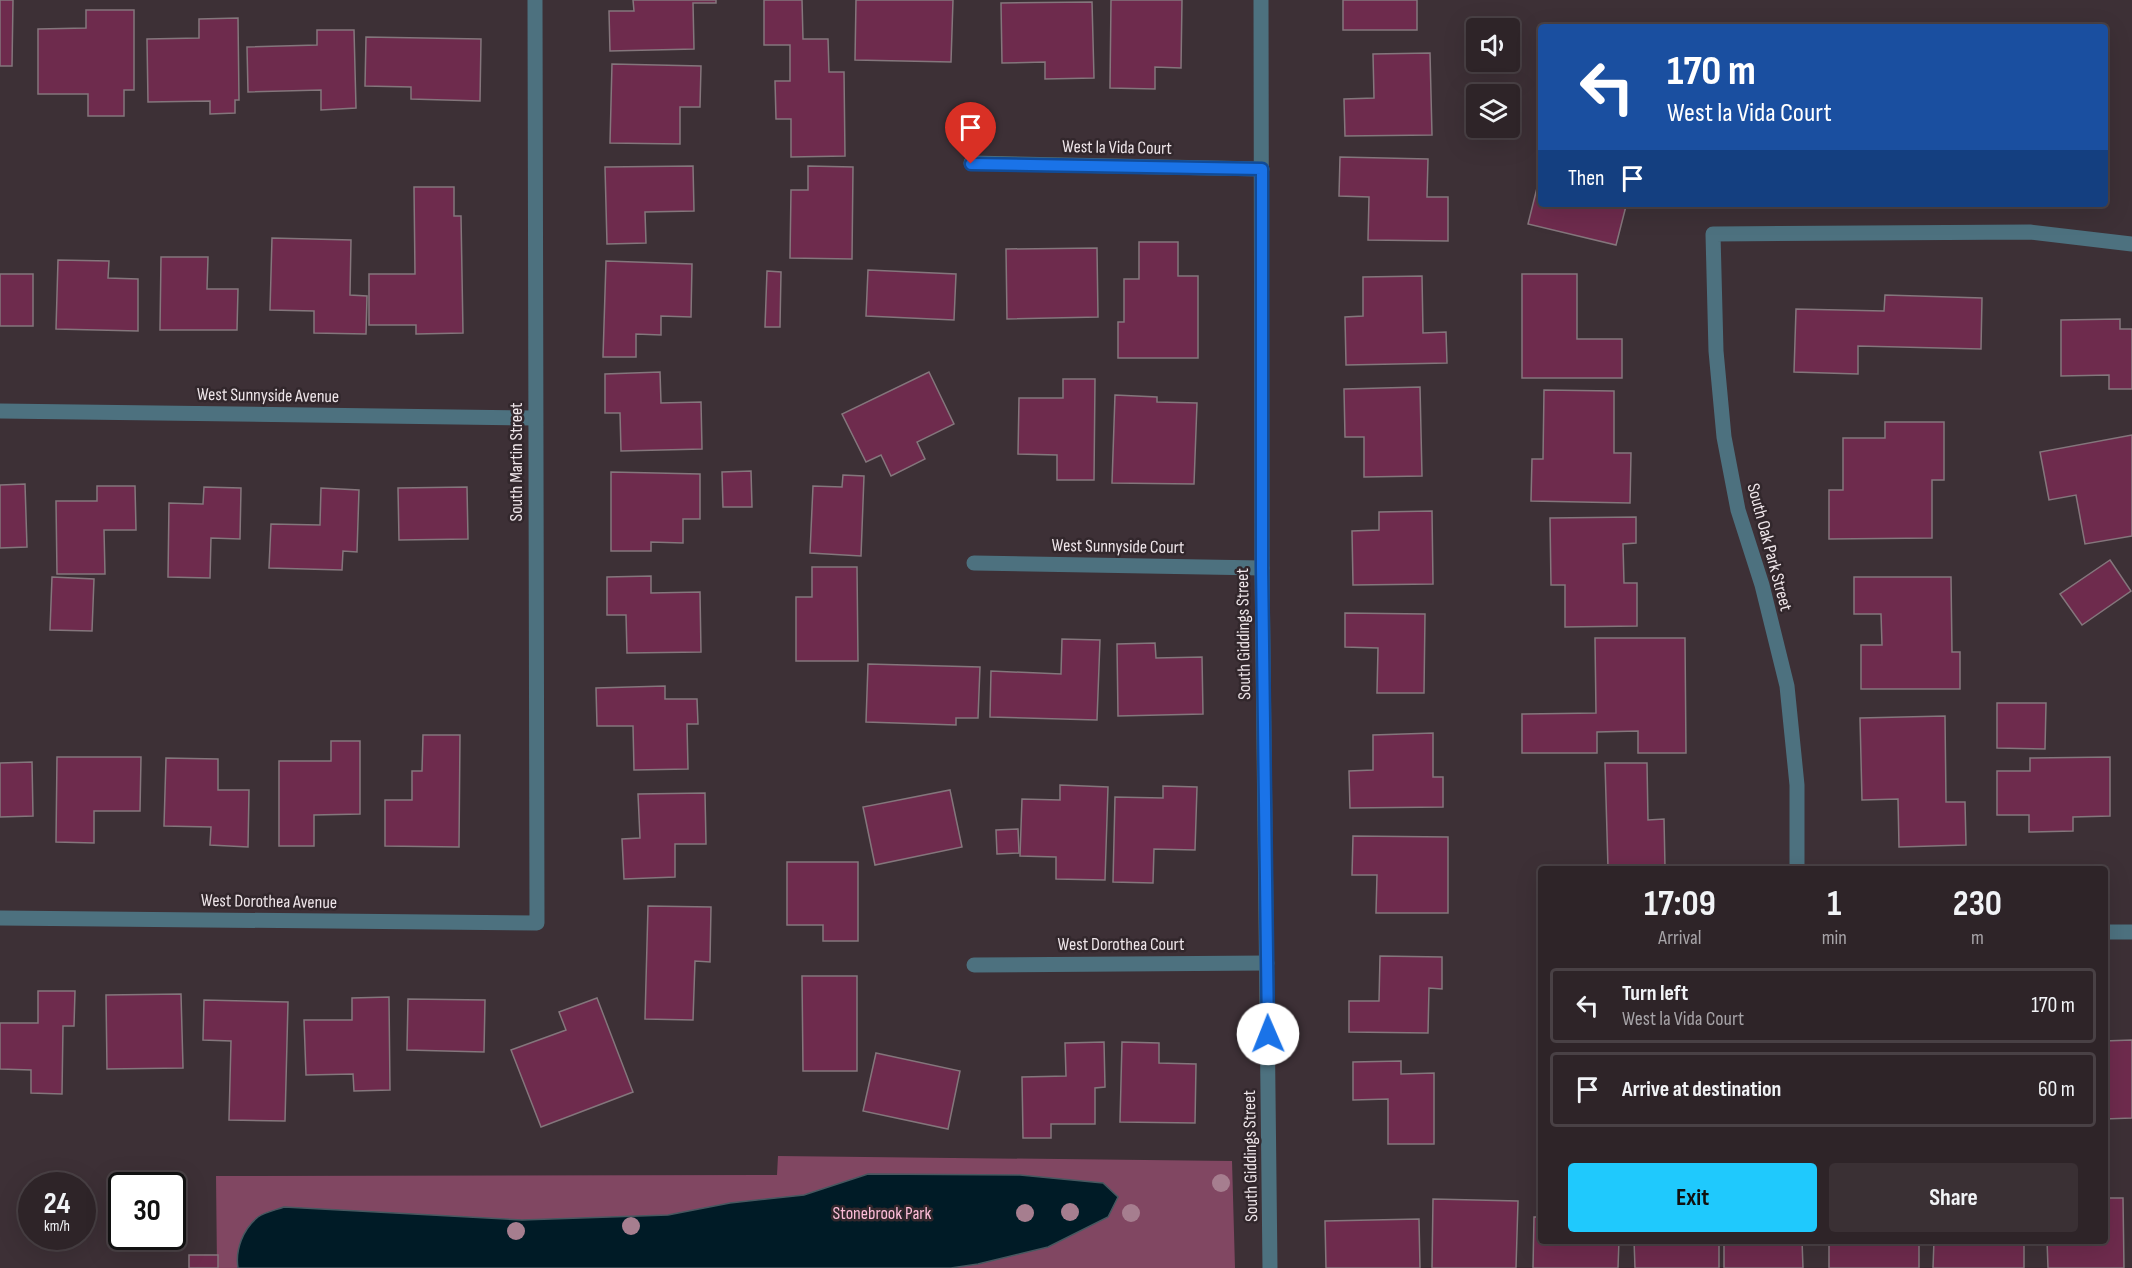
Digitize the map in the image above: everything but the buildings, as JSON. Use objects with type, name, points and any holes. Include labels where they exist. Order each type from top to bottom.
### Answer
[{"type":"street","name":"South Martin Street","points":[[535,0],[537,923]]},
{"type":"street","name":"South Giddings Street","points":[[1261,0],[1262,568],[1270,1268]]},
{"type":"street","name":"West la Vida Court","points":[[971,164],[1262,169]]},
{"type":"street","name":"South Oak Park Street","points":[[1797,866],[1797,785],[1787,686],[1762,585],[1738,510],[1724,437],[1716,351],[1713,234],[2030,232],[2132,244]]},
{"type":"street","name":"West Sunnyside Avenue","points":[[0,411],[536,418]]},
{"type":"street","name":"West Sunnyside Court","points":[[974,563],[1262,568]]},
{"type":"street","name":"West Dorothea Avenue","points":[[0,918],[537,923]]},
{"type":"street","points":[[2108,932],[2132,932]]},
{"type":"street","name":"West Dorothea Court","points":[[974,964],[1268,963]]},
{"type":"green space","name":"Stonebrook Park","points":[[778,1156],[1232,1161],[1235,1268],[217,1268],[216,1176],[777,1175]]},
{"type":"water","points":[[868,1174],[1020,1175],[1103,1183],[1118,1197],[1108,1217],[1048,1247],[978,1264],[951,1268],[238,1268],[239,1247],[248,1228],[261,1215],[284,1207],[522,1220],[668,1215],[730,1203],[804,1195]]},
{"type":"route","points":[[971,164],[1262,169],[1262,568],[1268,1034]]}]
